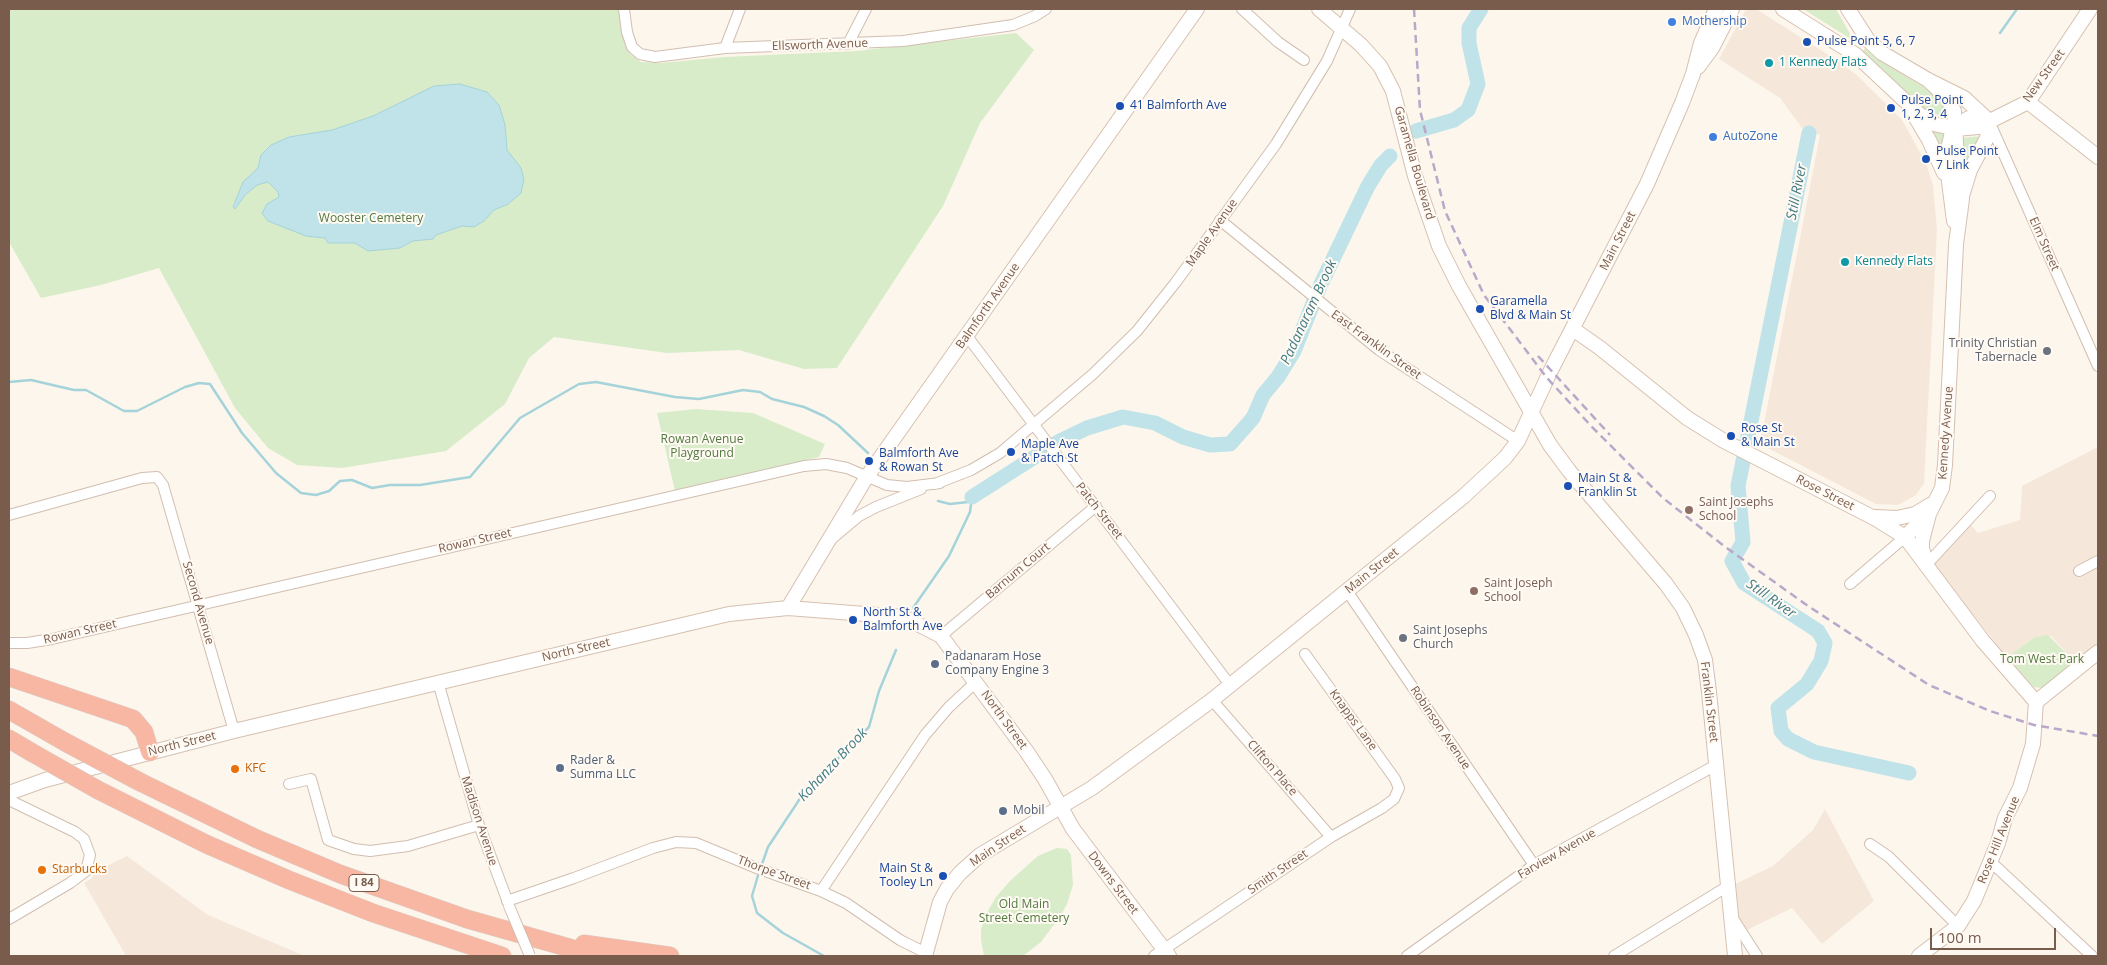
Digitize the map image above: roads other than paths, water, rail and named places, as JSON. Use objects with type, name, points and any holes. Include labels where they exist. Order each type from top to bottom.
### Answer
[{"type":"highway","points":[[9,677],[133,719],[144,732],[150,752]]},
{"type":"highway","name":"I 84","points":[[9,710],[140,782],[298,857],[383,890],[467,919],[598,956]]},
{"type":"highway","name":"I 84","points":[[9,739],[98,790],[206,844],[289,880],[373,913],[502,956]]},
{"type":"highway","points":[[467,919],[592,946],[670,956]]},
{"type":"main road","name":"Balmforth Avenue","points":[[788,608],[866,478],[1197,9]]},
{"type":"main road","name":"Garamella Boulevard","points":[[1319,9],[1342,27],[1380,66],[1393,91],[1415,176],[1440,246],[1459,286],[1532,412]]},
{"type":"main road","name":"Main Street","points":[[925,955],[940,902],[960,873],[980,855],[1092,788],[1212,700],[1487,477],[1506,458],[1518,441],[1647,184],[1693,74],[1701,43],[1716,9]]},
{"type":"main road","name":"Main Street","points":[[1693,74],[1712,48],[1732,9]]},
{"type":"main road","points":[[1783,9],[1856,55],[1910,107],[1934,124],[1956,129],[1954,111],[1947,98],[1928,80]]},
{"type":"main road","name":"Elm Street","points":[[1848,9],[1868,40],[1882,53],[1928,80],[1964,98],[1989,121]]},
{"type":"main road","name":"New Street","points":[[1956,129],[1962,122],[1974,116],[1989,121],[2028,102],[2090,9]]},
{"type":"main road","points":[[2028,102],[2098,157]]},
{"type":"main road","points":[[1910,107],[1929,140],[1956,196]]},
{"type":"main road","points":[[1956,196],[1987,138],[1989,121]]},
{"type":"main road","name":"Kennedy Avenue","points":[[1905,537],[1933,508],[1942,488],[1945,465],[1956,244],[1956,196],[1946,158],[1951,136],[1956,129]]},
{"type":"main road","name":"Rose Street","points":[[1573,329],[1600,348],[1687,418],[1724,441],[1871,517],[1905,537],[1983,641],[2036,702]]},
{"type":"main road","name":"Franklin Street","points":[[1532,412],[1550,445],[1570,472],[1666,584],[1683,608],[1696,635],[1705,660],[1735,956]]},
{"type":"main road","points":[[1871,517],[1897,518],[1933,508]]},
{"type":"main road","points":[[1927,564],[1922,550],[1922,541],[1933,508]]},
{"type":"main road","name":"North Street","points":[[9,793],[46,780],[150,752],[438,682],[729,614],[788,608],[904,617],[925,626],[941,636],[1027,752],[1062,807]]},
{"type":"main road","points":[[2036,702],[2098,652]]},
{"type":"main road","name":"Rose Hill Avenue","points":[[1919,956],[1958,926],[1974,902],[2005,819],[2020,788],[2033,744],[2036,702]]},
{"type":"main road","name":"Downs Street","points":[[1062,807],[1073,829],[1162,954]]},
{"type":"street","name":"Ellsworth Avenue","points":[[624,9],[627,32],[632,47],[640,54],[670,56],[725,48],[903,41],[1013,25],[1036,16],[1046,9]]},
{"type":"street","points":[[725,48],[740,9]]},
{"type":"street","points":[[848,44],[866,9]]},
{"type":"street","points":[[1242,9],[1278,42],[1304,60]]},
{"type":"street","name":"Maple Avenue","points":[[1033,425],[1093,374],[1137,331],[1176,282],[1276,144],[1311,90],[1350,9]]},
{"type":"street","name":"Elm Street","points":[[1989,121],[2098,366]]},
{"type":"street","name":"East Franklin Street","points":[[1220,220],[1308,294],[1408,370],[1518,441]]},
{"type":"street","name":"Patch Street","points":[[967,336],[1230,685]]},
{"type":"street","name":"Rowan Street","points":[[826,545],[843,529],[876,507],[971,470],[1000,453],[1033,425]]},
{"type":"street","name":"Rowan Street","points":[[9,643],[27,643],[52,639],[804,466],[826,464],[847,468],[866,478],[887,485],[907,487],[940,483]]},
{"type":"street","name":"Second Avenue","points":[[9,515],[142,478],[157,477],[163,486],[234,731]]},
{"type":"street","points":[[1927,564],[1990,496]]},
{"type":"street","name":"Barnum Court","points":[[941,636],[1096,506]]},
{"type":"street","name":"Kennedy Avenue","points":[[1850,584],[1905,537]]},
{"type":"street","points":[[2079,571],[2098,561]]},
{"type":"street","name":"Robinson Avenue","points":[[1347,591],[1534,865]]},
{"type":"street","name":"Knapps Lane","points":[[1305,654],[1395,779],[1399,788]]},
{"type":"street","name":"Madison Avenue","points":[[438,682],[479,825],[530,956]]},
{"type":"street","name":"Thorpe Street","points":[[508,903],[676,842],[696,842],[761,870],[822,891],[925,736],[949,707],[976,682]]},
{"type":"street","name":"Clifton Place","points":[[1212,700],[1331,837]]},
{"type":"street","name":"Farview Avenue","points":[[1407,956],[1534,865],[1716,765]]},
{"type":"street","points":[[289,784],[311,779],[328,840],[354,849],[370,851],[398,848],[479,825]]},
{"type":"street","name":"Smith Street","points":[[1162,954],[1331,837],[1382,808],[1394,799],[1399,788]]},
{"type":"street","points":[[9,800],[75,832],[84,839],[90,855],[86,871],[70,884],[9,919]]},
{"type":"street","points":[[1870,844],[1889,857],[1958,926]]},
{"type":"street","points":[[1990,862],[2092,956]]},
{"type":"street","points":[[1614,956],[1728,886]]},
{"type":"street","points":[[822,891],[846,903],[925,955]]},
{"type":"street","points":[[1731,916],[1757,956]]},
{"type":"water","points":[[460,84],[487,92],[499,105],[505,125],[507,150],[521,168],[524,179],[521,193],[508,204],[494,210],[484,221],[474,227],[462,226],[436,235],[433,239],[413,241],[400,248],[368,251],[355,243],[328,243],[325,238],[306,236],[268,221],[262,213],[267,204],[279,197],[278,192],[268,182],[257,185],[245,195],[235,209],[233,207],[243,182],[258,168],[261,155],[271,145],[289,137],[332,130],[373,116],[434,86]]},
{"type":"waterway","name":"Padanaram Brook","points":[[1416,131],[1454,120],[1468,110],[1478,84],[1469,43],[1469,28],[1481,9]]},
{"type":"waterway","points":[[2000,33],[2017,9]]},
{"type":"waterway","name":"Still River","points":[[1809,133],[1738,486],[1743,542],[1732,561],[1744,583],[1818,631],[1825,643],[1821,661],[1807,684],[1778,708],[1781,731],[1788,739],[1814,752],[1909,773]]},
{"type":"waterway","name":"Padanaram Brook","points":[[972,497],[1058,442],[1087,428],[1123,417],[1155,423],[1183,437],[1210,445],[1230,444],[1253,418],[1263,395],[1278,377],[1294,351],[1320,286],[1368,186],[1381,165],[1390,156]]},
{"type":"waterway","name":"Padanaram Brook","points":[[9,382],[31,380],[74,390],[86,390],[124,411],[137,411],[185,387],[199,383],[210,384],[242,433],[276,473],[301,493],[316,495],[329,491],[340,481],[352,480],[372,488],[390,485],[420,485],[470,477],[520,418],[579,384],[596,382],[675,397],[699,399],[743,390],[760,392],[772,399],[804,407],[824,416],[838,425],[868,453]]},
{"type":"waterway","name":"Kohanza Brook","points":[[913,608],[949,556],[970,512],[972,497]]},
{"type":"waterway","name":"Padanaram Brook","points":[[938,501],[950,504],[968,502],[971,498]]},
{"type":"waterway","name":"Kohanza Brook","points":[[761,867],[768,847],[803,794],[869,727],[879,691],[896,650]]},
{"type":"waterway","name":"Kohanza Brook","points":[[759,872],[752,896],[757,913],[783,933],[824,956]]},
{"type":"railway","points":[[1414,9],[1420,110],[1445,211],[1484,295],[1547,378],[1593,428],[1663,498],[1724,546],[1808,606],[1929,685],[1990,711],[2034,725],[2098,736]]},
{"type":"railway","points":[[1538,356],[1610,435]]},
{"type":"place","name":"Mothership","points":[[1672,22]]},
{"type":"place","name":"Pulse Point 5, 6, 7","points":[[1807,42]]},
{"type":"place","name":"1 Kennedy Flats","points":[[1769,63]]},
{"type":"place","name":"41 Balmforth Ave","points":[[1120,106]]},
{"type":"place","name":"Pulse Point 1, 2, 3, 4","points":[[1891,108]]},
{"type":"place","name":"AutoZone","points":[[1713,137]]},
{"type":"place","name":"Pulse Point 7 Link","points":[[1926,159]]},
{"type":"place","name":"Kennedy Flats","points":[[1845,262]]},
{"type":"place","name":"Garamella Blvd & Main St","points":[[1480,309]]},
{"type":"place","name":"Trinity Christian Tabernacle","points":[[2047,351]]},
{"type":"place","name":"Rose St & Main St","points":[[1731,436]]},
{"type":"place","name":"Maple Ave & Patch St","points":[[1011,452]]},
{"type":"place","name":"Balmforth Ave & Rowan St","points":[[869,461]]},
{"type":"place","name":"Main St & Franklin St","points":[[1568,486]]},
{"type":"place","name":"Saint Josephs School","points":[[1689,510]]},
{"type":"place","name":"Saint Joseph School","points":[[1474,591]]},
{"type":"place","name":"North St & Balmforth Ave","points":[[853,620]]},
{"type":"place","name":"Saint Josephs Church","points":[[1403,638]]},
{"type":"place","name":"Padanaram Hose Company Engine 3","points":[[935,664]]},
{"type":"place","name":"Rader & Summa LLC","points":[[560,768]]},
{"type":"place","name":"KFC","points":[[235,769]]},
{"type":"place","name":"Mobil","points":[[1003,811]]},
{"type":"place","name":"Starbucks","points":[[42,870]]},
{"type":"place","name":"Main St & Tooley Ln","points":[[943,876]]},
{"type":"park label","name":"Wooster Cemetery","points":[[371,219]]},
{"type":"park label","name":"Rowan Avenue Playground","points":[[702,447]]},
{"type":"park label","name":"Tom West Park","points":[[2042,660]]},
{"type":"park label","name":"Old Main Street Cemetery","points":[[1024,912]]}]
